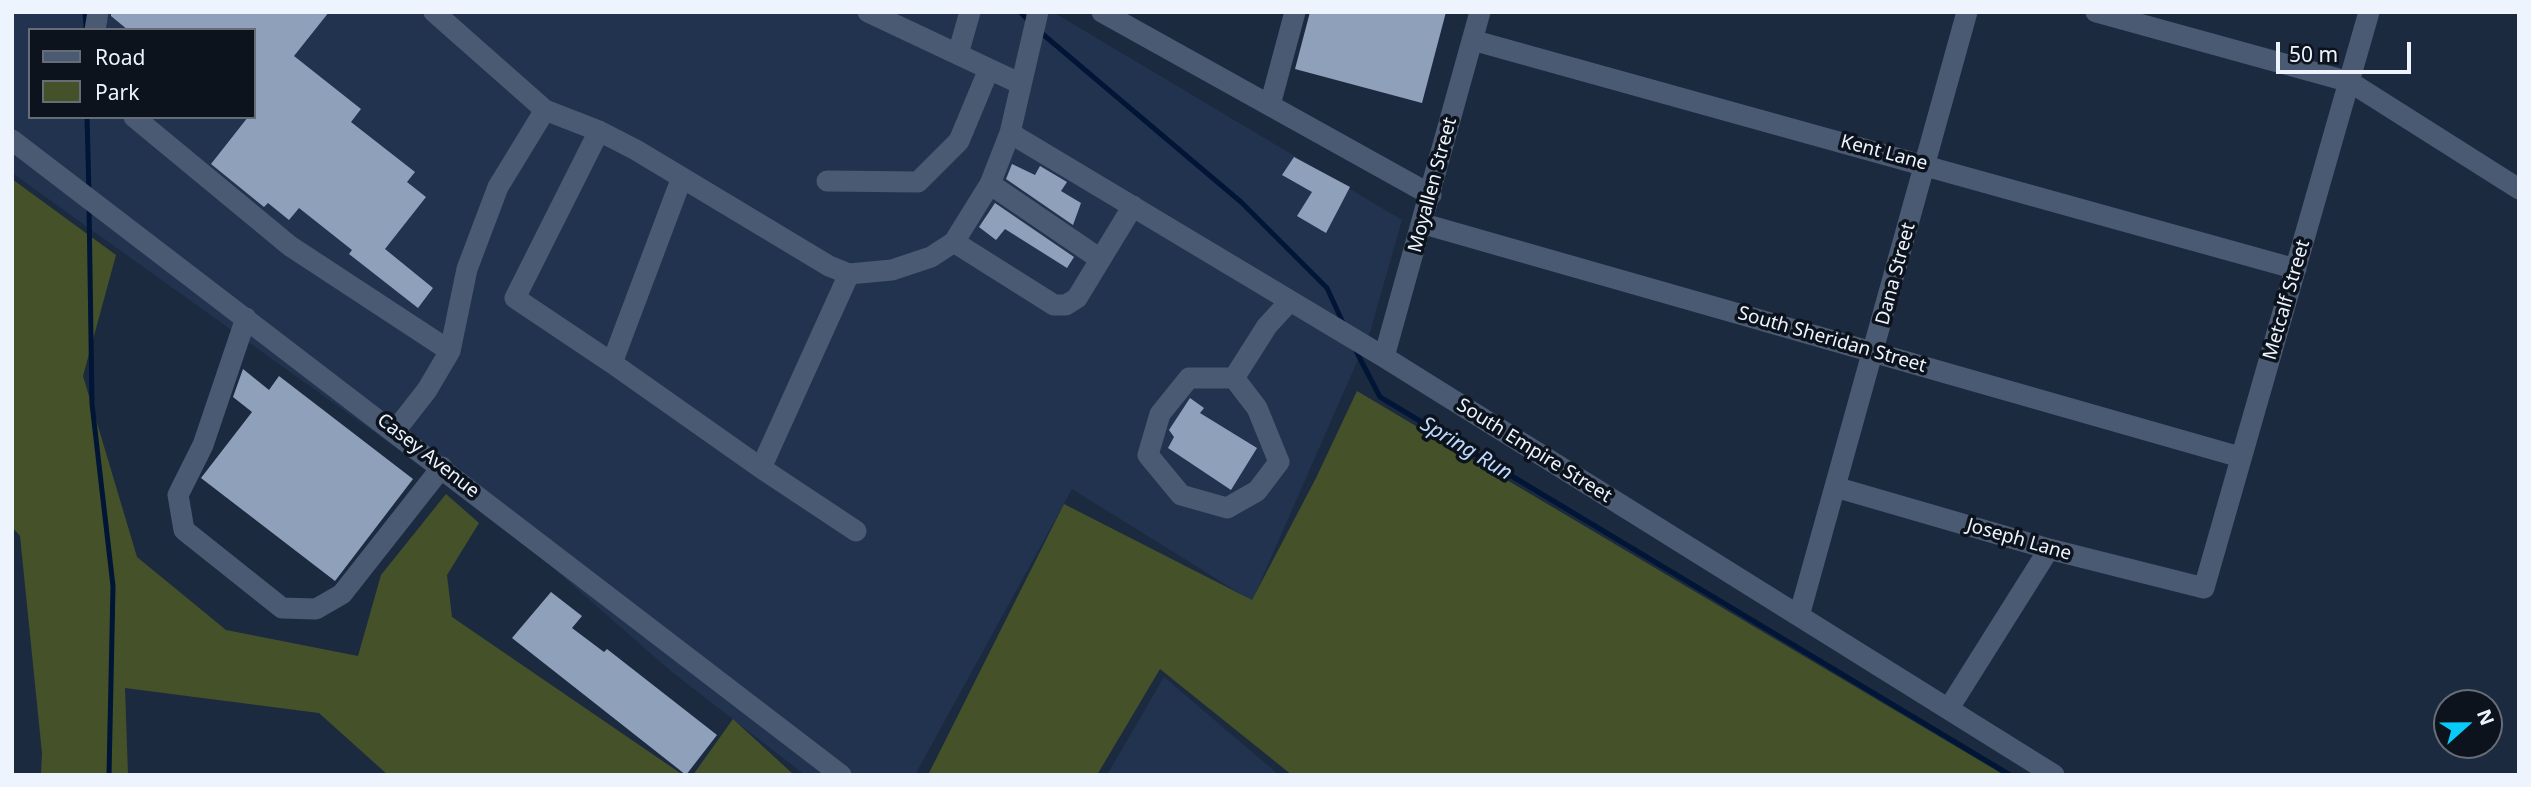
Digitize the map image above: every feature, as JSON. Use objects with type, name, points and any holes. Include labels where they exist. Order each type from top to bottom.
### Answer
[{"type":"street","points":[[434,12],[545,110],[599,131],[830,266],[849,274],[892,270],[931,257],[954,242],[990,184],[1010,133],[1038,13]]},
{"type":"street","points":[[868,12],[1021,84]]},
{"type":"street","points":[[958,54],[970,12]]},
{"type":"street","points":[[1102,12],[1431,195]]},
{"type":"street","points":[[1270,105],[1295,12]]},
{"type":"street","name":"Moyallen Street","points":[[1384,357],[1424,224],[1480,12]]},
{"type":"street","name":"Dana Street","points":[[1799,616],[1967,12]]},
{"type":"street","points":[[2096,12],[2350,82],[2519,189]]},
{"type":"street","name":"Metcalf Street","points":[[2204,588],[2369,12]]},
{"type":"street","name":"Kent Lane","points":[[1472,40],[2296,269]]},
{"type":"street","points":[[827,181],[918,182],[958,141],[989,69]]},
{"type":"street","points":[[395,431],[427,390],[450,351],[467,269],[498,187],[545,110]]},
{"type":"street","points":[[136,119],[290,246],[450,351]]},
{"type":"street","points":[[599,131],[515,298],[856,531]]},
{"type":"street","name":"South Empire Street","points":[[1010,133],[1384,357],[2054,775]]},
{"type":"street","name":"Casey Avenue","points":[[12,140],[841,775]]},
{"type":"street","points":[[612,363],[681,180]]},
{"type":"street","points":[[990,184],[1100,260]]},
{"type":"street","points":[[954,242],[1054,305],[1066,305],[1077,298],[1133,206]]},
{"type":"street","name":"South Sheridan Street","points":[[1424,224],[2240,457]]},
{"type":"street","points":[[761,468],[849,274]]},
{"type":"street","points":[[1234,377],[1267,326],[1290,300]]},
{"type":"street","points":[[246,318],[203,445],[178,495],[184,530],[282,608],[316,609],[342,594],[442,467]]},
{"type":"street","points":[[1234,377],[1257,408],[1279,463],[1257,491],[1227,509],[1181,495],[1147,455],[1160,414],[1189,378],[1234,377]]},
{"type":"street","name":"Joseph Lane","points":[[1835,487],[2049,549],[2204,588]]},
{"type":"street","points":[[1949,708],[2049,549]]},
{"type":"shaded area","points":[[12,12],[1053,12],[1402,220],[1370,332],[1252,601],[1072,489],[915,775],[805,775],[672,672],[504,525],[12,173]]},
{"type":"shaded area","points":[[1164,677],[1279,775],[1107,775]]},
{"type":"green space","points":[[12,179],[116,255],[83,376],[137,557],[226,630],[358,656],[381,575],[446,494],[479,523],[447,575],[452,617],[683,775],[388,775],[319,713],[125,688],[128,775],[41,775],[42,753],[20,536],[12,527]]},
{"type":"green space","points":[[1357,391],[2004,775],[1292,775],[1160,669],[1097,775],[928,775],[1064,504],[1252,600],[1316,478]]},
{"type":"green space","points":[[733,719],[794,775],[693,775]]},
{"type":"building","points":[[111,12],[329,12],[294,56],[361,109],[351,122],[415,172],[407,182],[426,197],[385,249],[433,288],[418,308],[349,254],[352,250],[299,208],[289,220],[268,203],[264,207],[211,164],[246,119],[256,119],[256,28],[126,28],[111,16]]},
{"type":"building","points":[[1310,12],[1446,12],[1422,103],[1295,69]]},
{"type":"building","points":[[1294,157],[1350,187],[1326,233],[1297,216],[1312,192],[1282,175]]},
{"type":"building","points":[[1012,164],[1035,175],[1040,166],[1067,182],[1061,191],[1081,203],[1073,225],[1006,179]]},
{"type":"building","points":[[995,203],[1074,257],[1067,268],[1005,229],[996,240],[979,227]]},
{"type":"building","points":[[243,369],[269,390],[279,376],[413,479],[335,581],[201,478],[252,412],[233,397]]},
{"type":"building","points":[[1190,398],[1204,408],[1200,413],[1257,448],[1231,490],[1168,448],[1174,437],[1169,430]]},
{"type":"building","points":[[551,592],[582,616],[572,628],[604,652],[607,649],[717,735],[686,775],[512,638]]},
{"type":"waterway","points":[[85,12],[86,27]]},
{"type":"waterway","name":"Spring Run","points":[[1020,12],[1030,22]]},
{"type":"waterway","name":"Spring Run","points":[[1039,31],[1241,202],[1327,288],[1344,325]]},
{"type":"waterway","points":[[87,119],[89,192]]},
{"type":"waterway","points":[[89,205],[92,404],[113,586],[109,775]]},
{"type":"waterway","name":"Spring Run","points":[[1354,347],[1380,397],[2010,775]]}]
